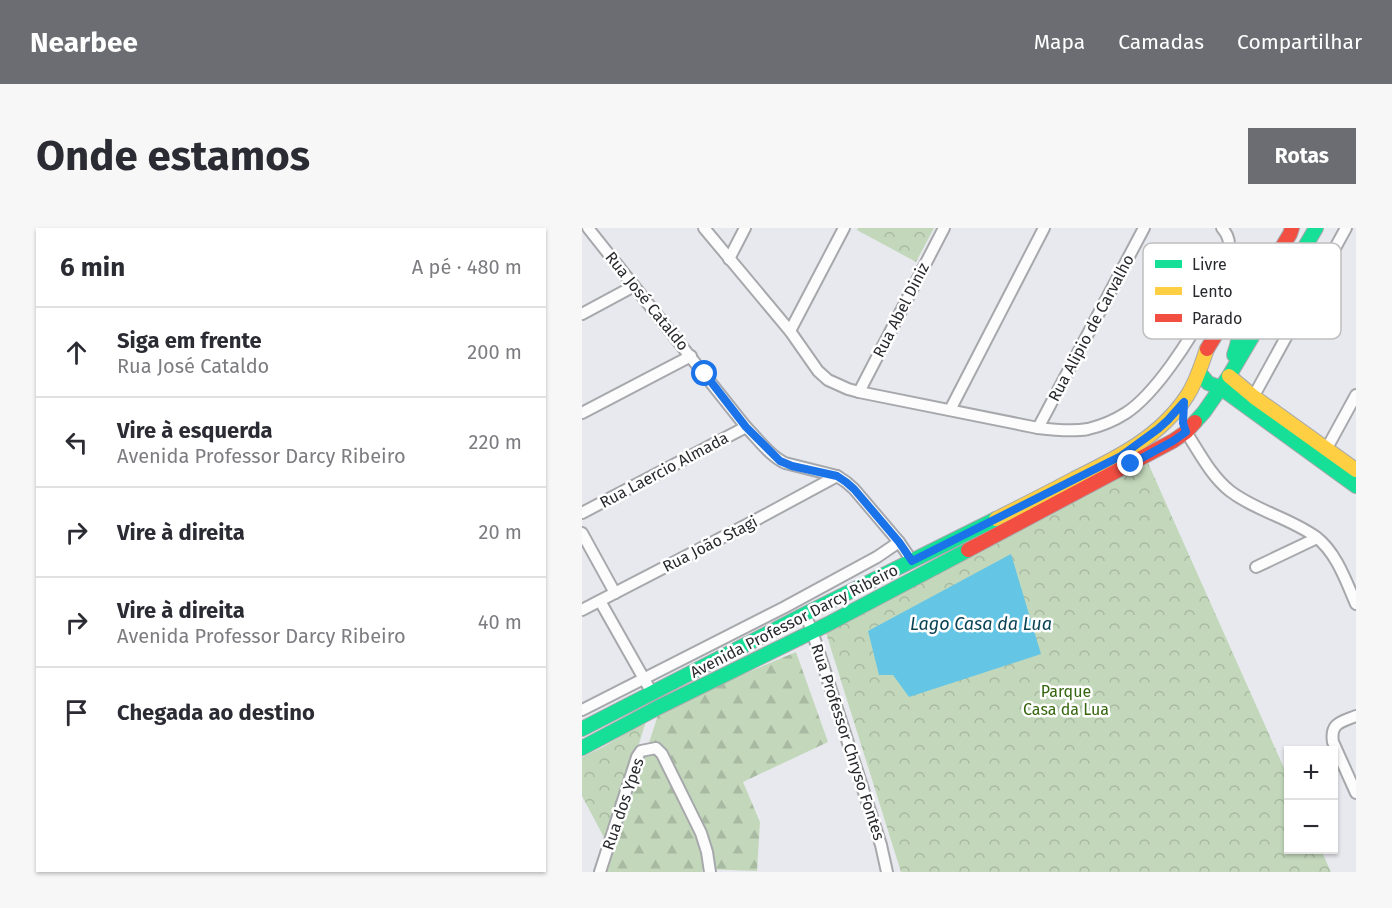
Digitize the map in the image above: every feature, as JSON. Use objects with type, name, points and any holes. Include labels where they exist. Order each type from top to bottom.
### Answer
[{"type":"main road","name":"Avenida Professor Darcy Ribeiro","points":[[1284,243],[1292,228]]},
{"type":"main road","name":"Avenida Professor Darcy Ribeiro","points":[[1307,243],[1316,228]]},
{"type":"main road","name":"Avenida Professor Darcy Ribeiro","points":[[582,729],[805,614],[1121,456],[1168,420],[1184,402],[1212,339]]},
{"type":"main road","points":[[1228,378],[1240,339]]},
{"type":"main road","name":"Avenida Professor Darcy Ribeiro","points":[[582,748],[659,707],[828,624],[1166,445],[1186,432],[1204,412],[1228,378],[1251,339]]},
{"type":"main road","points":[[1199,372],[1211,385],[1228,378]]},
{"type":"main road","points":[[1228,378],[1251,402],[1356,486]]},
{"type":"main road","points":[[1184,402],[1183,423],[1186,432]]},
{"type":"main road","points":[[1251,402],[1327,448],[1356,470]]},
{"type":"street","name":"Rua José Cataldo","points":[[588,228],[746,427],[780,461],[837,476],[846,482],[899,542],[912,561]]},
{"type":"street","points":[[704,228],[790,331],[818,371],[828,380],[859,392],[1038,429],[1088,429],[1126,413],[1147,395],[1189,339]]},
{"type":"street","points":[[729,259],[745,228]]},
{"type":"street","points":[[790,331],[844,228]]},
{"type":"street","name":"Rua Abel Diniz","points":[[859,392],[944,228]]},
{"type":"street","points":[[950,410],[1044,228]]},
{"type":"street","name":"Rua Alipio de Carvalho","points":[[1038,429],[1144,228]]},
{"type":"street","points":[[1222,228],[1228,235],[1230,243]]},
{"type":"street","points":[[1338,243],[1346,228]]},
{"type":"street","points":[[582,314],[634,286]]},
{"type":"street","points":[[1203,339],[1210,343]]},
{"type":"street","points":[[1251,402],[1285,339]]},
{"type":"street","points":[[582,413],[691,356]]},
{"type":"street","points":[[1327,448],[1356,395]]},
{"type":"street","name":"Rua Laercio Almada","points":[[582,513],[746,427]]},
{"type":"street","points":[[1186,432],[1214,474],[1233,493],[1317,538],[1330,552],[1356,604]]},
{"type":"street","name":"Rua João Stagi","points":[[582,610],[837,476]]},
{"type":"street","points":[[582,533],[615,593]]},
{"type":"street","points":[[1256,567],[1317,538]]},
{"type":"street","points":[[582,710],[785,607],[877,557],[899,542]]},
{"type":"street","points":[[600,601],[652,693]]},
{"type":"street","name":"Rua Professor Chryso Fontes","points":[[805,614],[881,845],[887,872]]},
{"type":"street","points":[[1356,716],[1336,724],[1332,734],[1356,793]]},
{"type":"street","name":"Rua dos Ypes","points":[[600,872],[637,757],[641,751],[656,748],[662,754],[701,833],[710,872]]},
{"type":"green space","points":[[858,228],[934,228],[916,262],[857,230]]},
{"type":"green space","name":"Parque Casa da Lua","points":[[1148,463],[1284,768],[1284,854],[1323,854],[1331,872],[901,872],[826,633]]},
{"type":"green space","points":[[796,652],[828,742],[743,782],[760,822],[757,871],[703,869],[702,872],[607,872],[660,709]]},
{"type":"green space","points":[[646,721],[608,845],[582,796],[582,757]]},
{"type":"water","name":"Lago Casa da Lua","points":[[1011,554],[1041,654],[909,697],[893,675],[879,675],[868,631]]},
{"type":"traffic: fast","points":[[1307,243],[1316,228]]},
{"type":"traffic: fast","points":[[1234,355],[1238,339]]},
{"type":"traffic: fast","points":[[1195,422],[1229,376],[1251,339]]},
{"type":"traffic: fast","points":[[1199,372],[1208,383],[1221,388],[1356,486]]},
{"type":"traffic: fast","points":[[582,729],[996,519]]},
{"type":"traffic: fast","points":[[582,748],[659,707],[828,624],[968,550]]},
{"type":"traffic: slow","points":[[996,519],[1106,463],[1151,435],[1187,396],[1207,349]]},
{"type":"traffic: slow","points":[[1229,376],[1254,397],[1356,470]]},
{"type":"traffic: jam","points":[[1285,243],[1292,228]]},
{"type":"traffic: jam","points":[[1207,349],[1213,339]]},
{"type":"traffic: jam","points":[[968,550],[1173,441],[1195,422]]},
{"type":"route","points":[[705,374],[746,427],[780,461],[837,476],[854,489],[912,561],[1121,456],[1158,429],[1184,402],[1183,423],[1186,432],[1131,464]]}]
